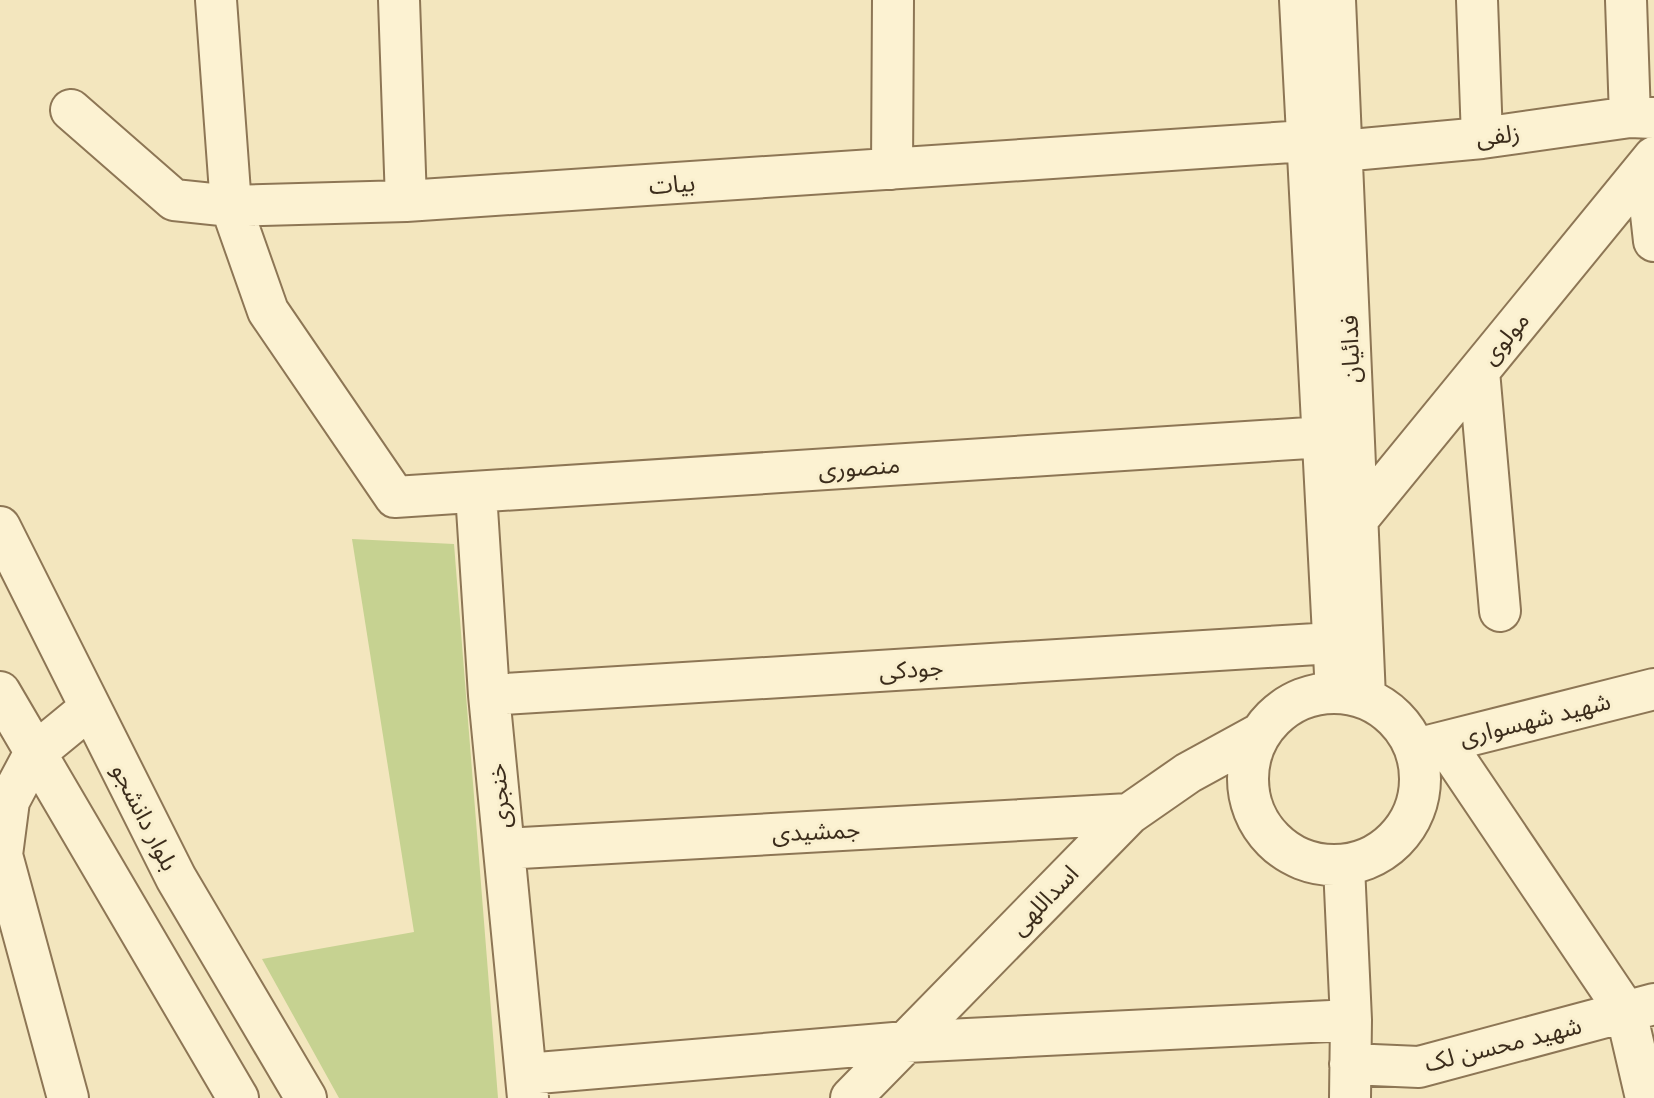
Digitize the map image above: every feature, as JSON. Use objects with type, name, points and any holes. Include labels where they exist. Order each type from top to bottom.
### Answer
[{"type":"street","points":[[216,0],[231,206]]},
{"type":"street","points":[[399,0],[406,201]]},
{"type":"street","points":[[892,169],[893,0]]},
{"type":"street","name":"فدائیان","points":[[1300,0],[1324,146],[1357,520],[1350,696]]},
{"type":"street","name":"فدائیان","points":[[1335,0],[1324,146],[1324,437],[1333,643],[1350,696]]},
{"type":"street","points":[[1477,0],[1482,138]]},
{"type":"street","points":[[1626,0],[1642,118]]},
{"type":"street","name":"بیات","points":[[71,110],[174,200],[231,206],[406,201],[892,169],[1324,146]]},
{"type":"street","name":"زلفی","points":[[1324,146],[1482,138],[1642,118]]},
{"type":"street","points":[[1650,163],[1654,241]]},
{"type":"street","name":"مولوی","points":[[1357,520],[1650,163]]},
{"type":"street","name":"منصوری","points":[[231,206],[268,311],[395,497],[1324,437]]},
{"type":"street","points":[[1479,371],[1500,611]]},
{"type":"street","name":"خنجری","points":[[476,493],[489,695],[527,1086]]},
{"type":"street","name":"بلوار دانشجو","points":[[0,527],[176,878],[306,1098]]},
{"type":"street","name":"جودکی","points":[[489,695],[1333,643]]},
{"type":"street","name":"شهید شهسواری","points":[[1430,746],[1654,689]]},
{"type":"street","points":[[0,692],[238,1098]]},
{"type":"street","points":[[1430,746],[1421,775],[1418,801],[1407,825],[1391,845],[1369,859],[1344,866],[1316,864],[1290,855],[1269,837],[1254,813],[1247,786],[1250,758],[1261,733],[1281,711],[1307,697],[1350,696],[1387,710],[1404,728],[1430,746],[1640,1008],[1646,1098]]},
{"type":"street","points":[[68,1098],[2,855],[9,801],[34,754],[90,708]]},
{"type":"street","name":"اسداللهی","points":[[851,1098],[1129,814],[1188,773],[1261,733]]},
{"type":"street","name":"جمشیدی","points":[[504,849],[1129,814]]},
{"type":"street","points":[[1344,866],[1351,1020],[1350,1081]]},
{"type":"street","name":"شهید محسن لک","points":[[1350,1081],[1429,1082],[1640,1008]]},
{"type":"street","points":[[527,1086],[906,1042],[1351,1020]]},
{"type":"green space","points":[[352,539],[454,544],[498,1098],[339,1098],[262,959],[414,932]]}]
